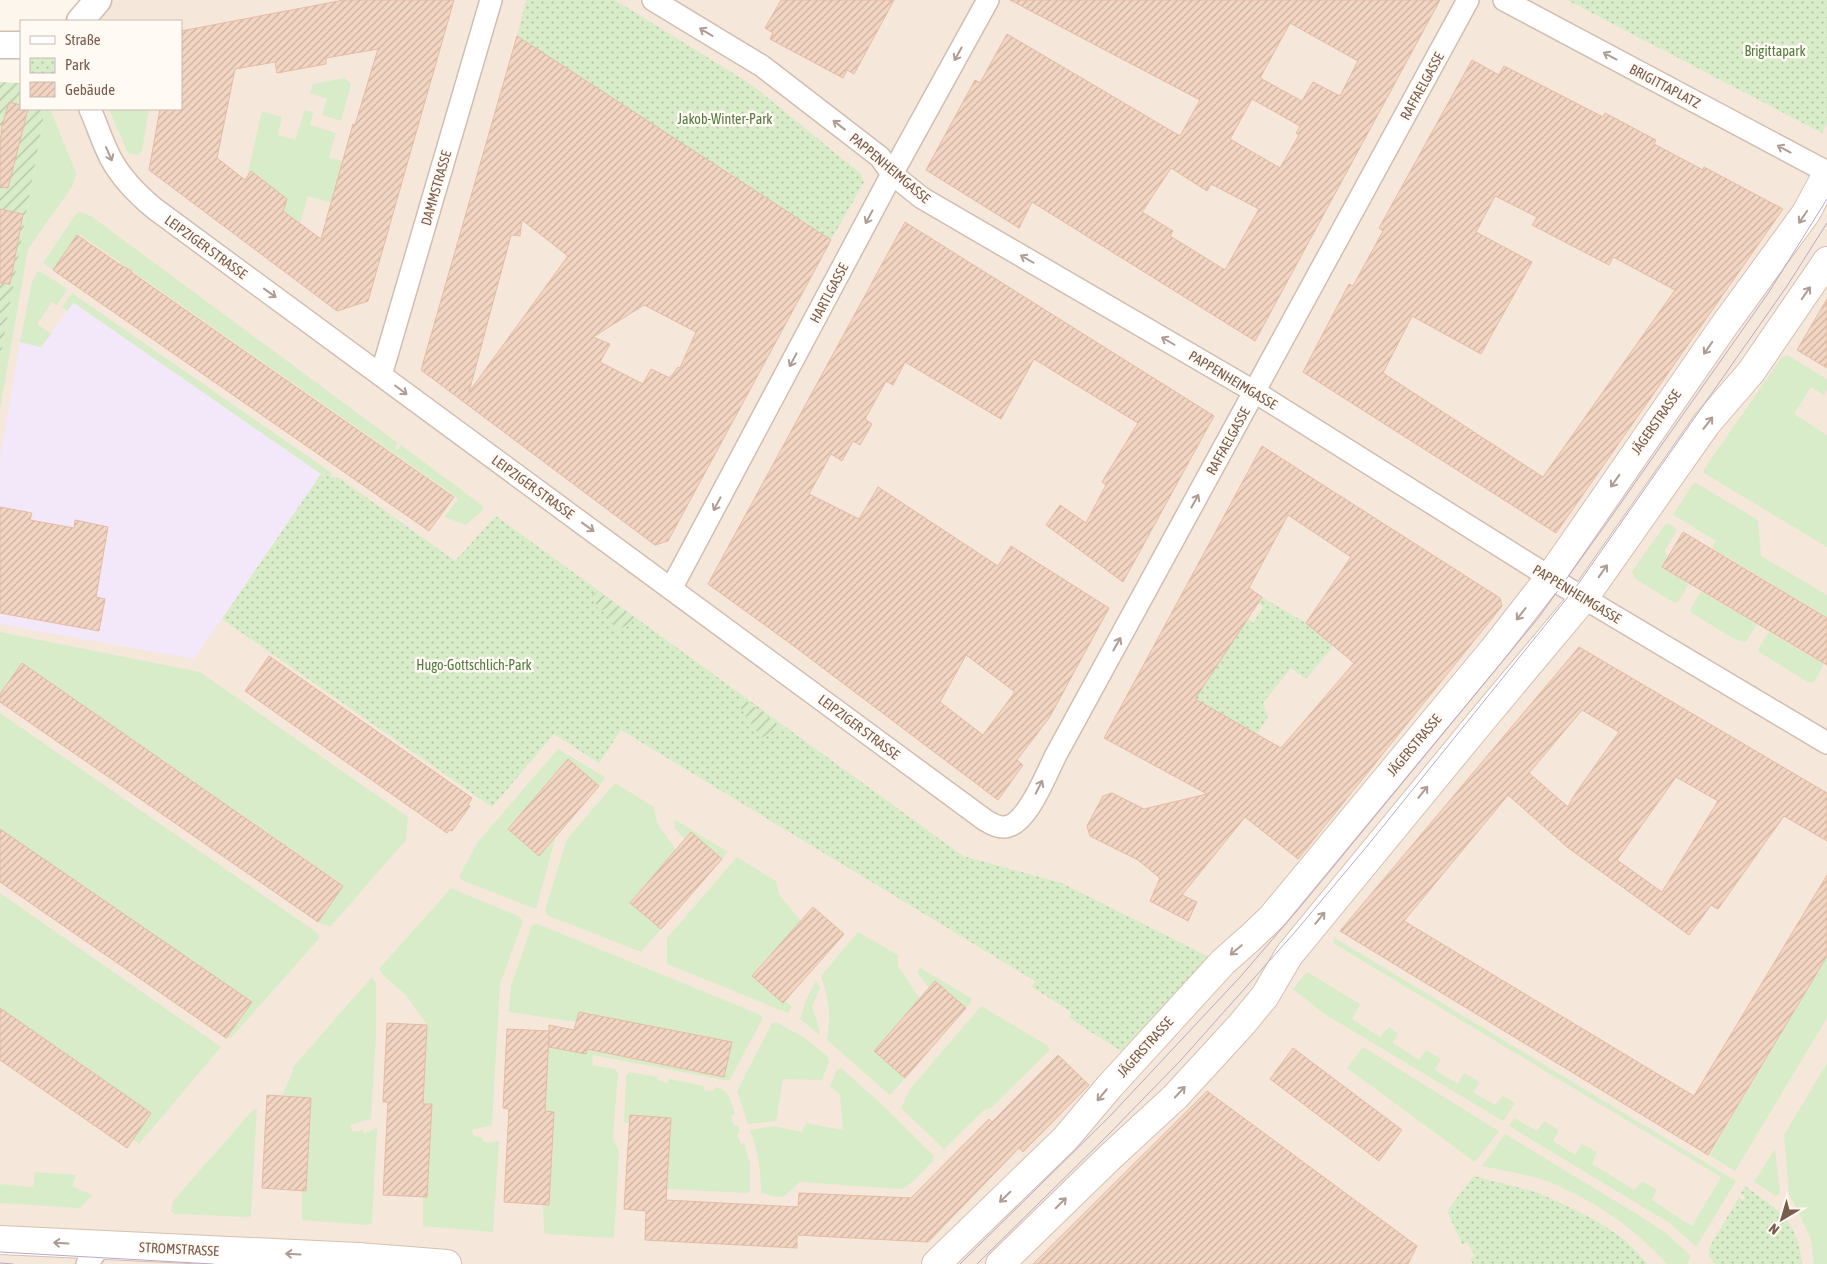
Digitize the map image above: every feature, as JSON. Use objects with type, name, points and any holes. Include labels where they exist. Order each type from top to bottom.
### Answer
[{"type":"main road","name":"JÄGERSTRASSE","points":[[936,1264],[1065,1139],[1118,1077],[1223,962],[1272,917],[1493,650],[1550,577],[1723,327],[1806,213],[1827,173]]},
{"type":"main road","points":[[1000,1264],[1096,1170],[1175,1097],[1242,1024],[1265,996],[1289,955],[1584,598],[1707,423],[1751,372],[1827,261]]},
{"type":"main road","name":"STROMSTRASSE","points":[[0,1240],[94,1255],[358,1258],[447,1264]]},
{"type":"street","points":[[81,20],[98,0]]},
{"type":"street","name":"DAMMSTRASSE","points":[[381,375],[491,0]]},
{"type":"street","name":"PAPPENHEIMGASSE","points":[[653,0],[762,66],[880,157],[892,174],[922,198],[1255,392],[1584,598],[1827,743]]},
{"type":"street","name":"HARTLGASSE","points":[[672,587],[892,174],[988,0]]},
{"type":"street","name":"RAFFAELGASSE","points":[[1012,826],[1024,816],[1029,808],[1057,753],[1468,0]]},
{"type":"street","name":"BRIGITTAPLATZ","points":[[1504,0],[1827,173]]},
{"type":"street","points":[[0,45],[20,45]]},
{"type":"street","name":"LEIPZIGER STRASSE","points":[[90,110],[111,159],[120,173],[141,197],[170,220],[512,473],[672,587],[985,820],[994,825],[1012,826]]},
{"type":"shaded area","points":[[88,0],[1827,0],[1827,1264],[0,1264],[0,359],[45,110],[182,110],[182,20],[80,20]]},
{"type":"shaded area","points":[[73,302],[321,474],[194,659],[0,624],[0,456],[20,342],[42,347]]},
{"type":"green space","name":"Jakob-Winter-Park","points":[[526,0],[615,0],[752,85],[861,174],[864,182],[831,240],[802,220],[796,230],[788,212],[517,36]]},
{"type":"green space","name":"Brigittapark","points":[[1567,0],[1827,0],[1827,124],[1822,133]]},
{"type":"green space","points":[[344,78],[351,84],[341,121],[322,115],[327,99],[310,93],[313,84]]},
{"type":"green space","points":[[0,82],[20,83],[20,110],[45,110],[0,359]]},
{"type":"green space","points":[[45,110],[50,110],[76,173],[73,185],[28,249],[0,409],[0,359]]},
{"type":"green space","points":[[109,110],[149,110],[142,151],[137,155],[130,154]]},
{"type":"green space","points":[[305,110],[313,112],[310,125],[336,133],[329,157],[343,161],[331,203],[308,196],[300,223],[283,211],[286,199],[251,171],[247,177],[262,111],[282,117],[278,135],[295,140]]},
{"type":"green space","points":[[80,212],[91,216],[398,443],[395,448],[398,449],[401,445],[483,506],[483,510],[466,525],[444,517],[458,499],[455,496],[79,234],[53,270],[43,263],[75,215]]},
{"type":"green space","points":[[38,271],[67,289],[57,305],[52,302],[37,324],[51,334],[41,347],[20,342],[32,282]]},
{"type":"green space","points":[[72,293],[332,473],[330,477],[321,474],[74,303],[67,311],[62,307]]},
{"type":"green space","points":[[1787,355],[1827,379],[1827,389],[1824,395],[1811,387],[1794,414],[1827,435],[1827,547],[1704,473],[1704,469],[1782,357]]},
{"type":"green space","name":"Hugo-Gottschlich-Park","points":[[321,474],[341,479],[455,561],[496,516],[963,856],[1062,883],[1209,957],[1121,1051],[1069,1018],[1071,1012],[1032,987],[1035,981],[621,730],[599,763],[554,734],[492,807],[222,619]]},
{"type":"green space","points":[[1696,483],[1758,520],[1761,556],[1827,595],[1827,617],[1712,548],[1716,541],[1673,514],[1693,484]]},
{"type":"green space","points":[[1666,524],[1670,524],[1677,530],[1664,552],[1668,555],[1662,567],[1689,584],[1678,602],[1675,603],[1635,579],[1632,571]]},
{"type":"green space","points":[[598,591],[637,619],[616,631],[605,609],[599,611],[592,595]]},
{"type":"green space","points":[[1701,591],[1757,624],[1746,642],[1734,639],[1692,613],[1690,610]]},
{"type":"green space","points":[[1262,597],[1306,623],[1334,645],[1306,679],[1291,668],[1263,703],[1268,717],[1257,734],[1195,699],[1247,617],[1253,623],[1263,607],[1258,603]]},
{"type":"green space","points":[[0,632],[200,672],[408,817],[406,840],[330,927],[318,922],[343,885],[22,663],[0,694]]},
{"type":"green space","points":[[1769,632],[1824,664],[1814,682],[1808,682],[1759,652],[1758,649]]},
{"type":"green space","points":[[744,699],[781,727],[761,738],[737,703]]},
{"type":"green space","points":[[0,713],[319,934],[318,940],[231,1038],[226,1038],[251,1002],[0,829]]},
{"type":"green space","points":[[558,749],[605,777],[599,786],[568,759],[508,828],[539,855],[556,836],[536,909],[461,880],[460,875],[477,843]]},
{"type":"green space","points":[[615,783],[654,807],[657,823],[676,850],[630,902],[661,929],[641,952],[547,915],[545,910],[567,839]]},
{"type":"green space","points":[[674,819],[728,852],[722,859],[691,833],[685,840],[675,828]]},
{"type":"green space","points":[[737,857],[776,881],[780,896],[801,921],[752,976],[783,1003],[785,1001],[792,1007],[788,1013],[667,964],[667,938]]},
{"type":"green space","points":[[451,888],[518,916],[523,921],[500,984],[492,1125],[472,1130],[473,1136],[481,1137],[485,1143],[499,1141],[493,1232],[423,1226],[423,1197],[427,1197],[432,1105],[423,1104],[427,1025],[406,995],[384,976],[379,969]]},
{"type":"green space","points":[[0,893],[221,1047],[139,1144],[133,1139],[151,1113],[0,1008]]},
{"type":"green space","points":[[538,924],[761,1015],[763,1018],[729,1081],[593,1055],[592,1065],[615,1069],[618,1073],[613,1138],[619,1151],[614,1237],[610,1238],[547,1234],[544,1232],[543,1204],[554,1112],[545,1111],[548,1047],[585,1054],[587,1049],[724,1077],[732,1042],[579,1012],[576,1022],[509,1012],[511,986],[532,925]]},
{"type":"green space","points":[[858,932],[898,955],[898,966],[920,999],[874,1051],[905,1078],[890,1095],[827,1040],[829,1008],[821,976]]},
{"type":"green space","points":[[1335,938],[1736,1181],[1696,1247],[1671,1224],[1509,1126],[1514,1118],[1537,1131],[1544,1121],[1559,1130],[1553,1141],[1575,1155],[1582,1144],[1597,1152],[1592,1164],[1635,1190],[1642,1181],[1657,1190],[1652,1200],[1692,1226],[1721,1177],[1333,943]]},
{"type":"green space","points":[[1827,956],[1827,1018],[1735,1171],[1709,1155]]},
{"type":"green space","points":[[919,967],[971,998],[971,1003],[966,1008],[935,981],[929,988],[918,973]]},
{"type":"green space","points":[[1307,972],[1360,1004],[1352,1019],[1380,1037],[1389,1027],[1398,1033],[1393,1043],[1419,1060],[1426,1050],[1441,1059],[1435,1070],[1458,1084],[1464,1073],[1480,1082],[1473,1092],[1495,1105],[1503,1096],[1515,1103],[1503,1121],[1323,1013],[1293,989]]},
{"type":"green space","points":[[372,977],[376,984],[376,1037],[371,1119],[350,1125],[353,1132],[363,1130],[364,1134],[377,1127],[372,1223],[367,1225],[302,1220],[302,1190],[306,1190],[311,1098],[283,1096],[284,1092],[293,1067]]},
{"type":"green space","points":[[816,981],[820,988],[812,1007],[820,1035],[800,1019],[806,1000]]},
{"type":"green space","points":[[981,1006],[1047,1045],[1050,1050],[991,1108],[984,1110],[944,1149],[901,1108],[910,1089]]},
{"type":"green space","points":[[776,1022],[805,1038],[828,1057],[829,1062],[822,1080],[783,1079],[776,1121],[748,1124],[737,1091],[772,1023]]},
{"type":"green space","points":[[1363,1047],[1499,1131],[1475,1162],[1347,1068]]},
{"type":"green space","points":[[1827,1063],[1827,1264],[1814,1264],[1811,1239],[1789,1193],[1784,1135]]},
{"type":"green space","points":[[841,1068],[887,1109],[934,1156],[933,1161],[909,1185],[901,1189],[800,1182],[783,1197],[771,1196],[761,1192],[758,1161],[750,1130],[774,1126],[802,1132],[806,1123],[843,1130],[840,1095],[830,1086],[837,1069]]},
{"type":"green space","points":[[630,1072],[658,1077],[658,1080],[668,1083],[669,1079],[704,1086],[703,1090],[714,1091],[715,1087],[720,1088],[727,1093],[735,1114],[731,1116],[734,1126],[738,1125],[740,1132],[737,1134],[741,1144],[744,1143],[750,1164],[750,1190],[747,1193],[667,1189],[671,1118],[630,1115],[629,1123],[624,1123],[626,1076]]},
{"type":"green space","points":[[257,1109],[251,1216],[175,1214],[171,1211],[173,1201],[253,1110]]},
{"type":"green space","points":[[1505,1134],[1666,1233],[1691,1256],[1687,1264],[1667,1264],[1641,1238],[1613,1216],[1583,1198],[1549,1182],[1482,1166]]},
{"type":"green space","points":[[1775,1149],[1780,1192],[1776,1196],[1754,1182]]},
{"type":"green space","points":[[35,1172],[76,1175],[72,1186],[92,1195],[80,1208],[0,1203],[0,1184],[33,1187]]},
{"type":"green space","points":[[1474,1176],[1536,1192],[1597,1221],[1625,1240],[1648,1264],[1473,1264],[1470,1260],[1475,1256],[1467,1242],[1462,1244],[1447,1211]]},
{"type":"green space","points":[[1745,1186],[1767,1202],[1791,1226],[1800,1249],[1802,1264],[1715,1264],[1709,1257],[1709,1248],[1739,1197],[1743,1201],[1745,1197],[1741,1193]]},
{"type":"building","points":[[344,0],[454,0],[368,301],[337,311],[149,170],[160,110],[182,110],[182,31]],"holes":[[[378,49],[355,125],[353,124],[321,239],[283,211],[287,199],[251,171],[245,180],[217,158],[235,69],[275,62],[277,73],[326,64],[326,58]]]},
{"type":"building","points":[[781,0],[894,0],[854,74],[847,70],[843,78],[770,39],[773,33],[765,28]]},
{"type":"building","points":[[1010,0],[1440,0],[1255,341],[1032,202],[1019,228],[926,170],[975,80],[980,83],[1007,34],[1180,136],[1200,100]],"holes":[[[1290,23],[1358,61],[1340,96],[1313,82],[1302,101],[1260,78]],[[1252,99],[1300,126],[1296,133],[1299,135],[1280,168],[1230,139]],[[1171,168],[1207,191],[1211,184],[1259,209],[1225,270],[1170,236],[1173,231],[1142,212]]]},
{"type":"building","points":[[517,36],[831,240],[668,541],[655,545],[421,370]],"holes":[[[522,220],[568,256],[469,392],[511,235],[520,236]],[[644,305],[696,332],[680,368],[678,367],[670,378],[651,369],[643,384],[600,362],[610,344],[593,337]]]},
{"type":"building","points":[[1472,60],[1499,75],[1504,66],[1603,117],[1605,113],[1656,140],[1654,144],[1703,170],[1704,167],[1783,209],[1556,533],[1303,372],[1349,284],[1353,286],[1383,231],[1379,228]],"holes":[[[1495,196],[1537,217],[1532,225],[1609,265],[1613,257],[1675,290],[1543,477],[1383,373],[1412,316],[1481,354],[1532,262],[1476,232]]]},
{"type":"building","points":[[9,102],[20,105],[20,110],[28,110],[8,188],[0,187],[2,126]]},
{"type":"building","points":[[0,209],[23,214],[10,284],[0,283]]},
{"type":"building","points":[[905,222],[1214,416],[1123,582],[1046,525],[1060,505],[1086,523],[1106,485],[1102,482],[1138,423],[1034,359],[1001,419],[905,362],[893,385],[886,381],[865,419],[872,424],[860,445],[853,441],[842,461],[831,454],[809,494],[859,519],[878,487],[998,566],[1011,546],[1109,608],[1049,718],[1017,760],[1023,765],[998,800],[708,584]],"holes":[[[966,655],[1015,692],[983,735],[940,702]]]},
{"type":"building","points":[[77,235],[132,271],[454,497],[429,531],[53,270]]},
{"type":"building","points":[[1827,299],[1827,368],[1797,350]]},
{"type":"building","points":[[1262,446],[1500,598],[1502,606],[1298,859],[1245,817],[1182,895],[1197,902],[1188,921],[1150,901],[1160,878],[1138,860],[1090,836],[1087,826],[1103,796],[1112,793],[1144,809],[1207,794],[1104,738]],"holes":[[[1288,515],[1351,557],[1306,623],[1354,663],[1281,748],[1195,699],[1262,597],[1249,588]]]},
{"type":"building","points":[[0,507],[32,513],[30,520],[74,528],[75,520],[108,527],[96,597],[105,599],[99,631],[0,613]]},
{"type":"building","points":[[1683,532],[1827,618],[1827,665],[1662,567]]},
{"type":"building","points":[[1579,647],[1827,793],[1827,841],[1784,816],[1718,909],[1711,905],[1689,935],[1567,847],[1508,795],[1404,921],[1694,1096],[1827,875],[1827,956],[1708,1155],[1340,931]],"holes":[[[1582,710],[1619,732],[1568,807],[1529,773]],[[1676,777],[1718,801],[1662,892],[1617,860]]]},
{"type":"building","points":[[269,656],[472,798],[468,805],[470,806],[452,831],[449,830],[447,833],[245,691]]},
{"type":"building","points":[[22,663],[343,886],[318,922],[0,702],[0,694]]},
{"type":"building","points":[[568,759],[599,786],[539,856],[508,829]]},
{"type":"building","points":[[0,829],[252,1002],[226,1038],[0,882]]},
{"type":"building","points":[[691,832],[722,859],[661,929],[630,903]]},
{"type":"building","points":[[813,907],[844,934],[783,1003],[752,976]]},
{"type":"building","points":[[935,981],[966,1008],[905,1078],[874,1051]]},
{"type":"building","points":[[0,1008],[151,1113],[127,1148],[0,1060]]},
{"type":"building","points":[[579,1012],[732,1042],[724,1077],[587,1049],[586,1054],[549,1047],[549,1036],[545,1111],[554,1112],[549,1205],[504,1202],[509,1109],[503,1108],[507,1029],[549,1031],[549,1025],[574,1030]]},
{"type":"building","points":[[387,1023],[427,1025],[423,1104],[432,1104],[427,1197],[383,1195],[388,1102],[383,1102]]},
{"type":"building","points":[[1293,1048],[1402,1130],[1379,1161],[1270,1079]]},
{"type":"building","points":[[1058,1055],[1089,1085],[1023,1152],[1019,1148],[928,1242],[797,1235],[797,1248],[645,1240],[646,1211],[624,1209],[630,1115],[671,1118],[666,1200],[798,1207],[799,1193],[911,1198],[989,1119],[992,1122]]},
{"type":"building","points":[[1207,1091],[1417,1246],[1408,1264],[1033,1264]]},
{"type":"building","points":[[267,1095],[311,1098],[306,1191],[262,1188]]},
{"type":"tram line","points":[[960,1264],[1111,1115],[1241,976],[1539,617],[1769,292],[1827,199]]},
{"type":"tram line","points":[[977,1264],[1181,1060],[1295,932],[1368,845],[1576,587],[1787,286],[1827,223]]},
{"type":"tram line","points":[[0,1252],[213,1264]]},
{"type":"tram line","points":[[0,1263],[13,1264]]}]
